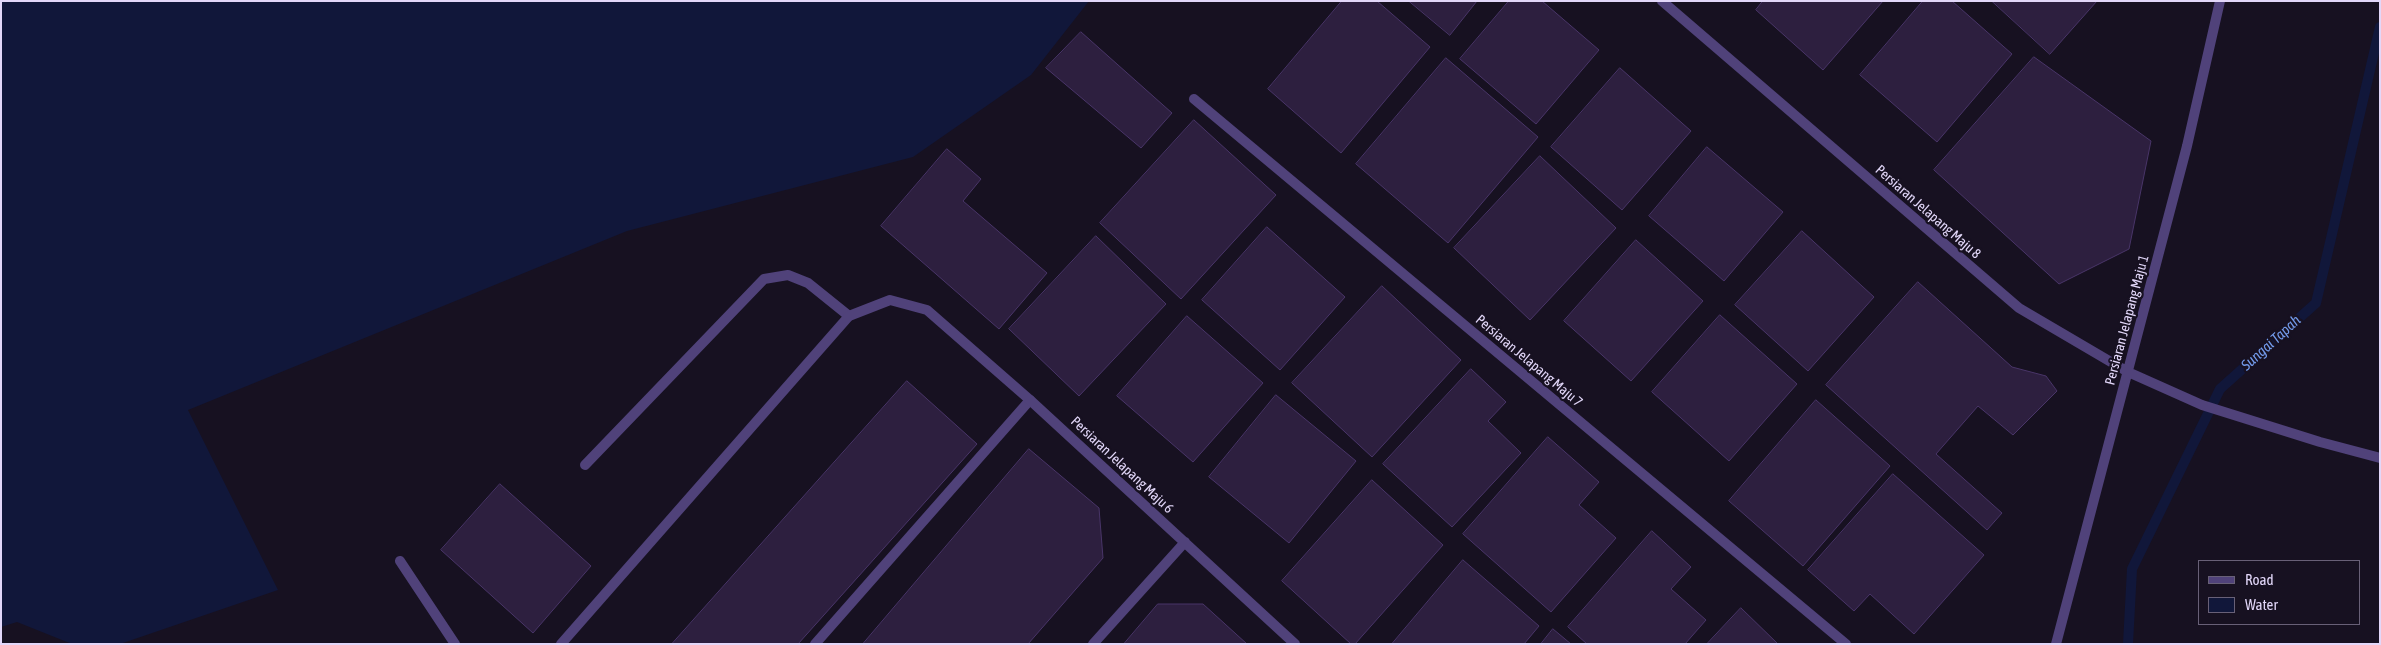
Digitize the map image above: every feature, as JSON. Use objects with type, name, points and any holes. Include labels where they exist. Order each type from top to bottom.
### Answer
[{"type":"street","name":"Persiaran Jelapang Maju 8","points":[[1662,1],[2019,308],[2128,372],[2202,406],[2380,458]]},
{"type":"street","name":"Persiaran Jelapang Maju 1","points":[[2056,644],[2187,146],[2220,1]]},
{"type":"street","name":"Persiaran Jelapang Maju 7","points":[[1194,99],[1846,644]]},
{"type":"street","points":[[561,644],[849,316],[808,283],[788,275],[764,279],[585,465]]},
{"type":"street","name":"Persiaran Jelapang Maju 6","points":[[849,316],[890,300],[927,310],[1030,400],[1295,644]]},
{"type":"street","points":[[815,644],[1030,400]]},
{"type":"street","points":[[1093,644],[1185,542]]},
{"type":"street","points":[[400,561],[455,644]]},
{"type":"water","points":[[1,1],[1089,1],[1031,75],[913,157],[627,231],[188,410],[278,590],[120,644],[72,644],[17,622],[1,627]]},
{"type":"building","points":[[1342,1],[1377,1],[1430,47],[1341,153],[1268,89]]},
{"type":"building","points":[[1409,1],[1477,1],[1450,35]]},
{"type":"building","points":[[1509,1],[1542,1],[1599,50],[1536,124],[1460,59]]},
{"type":"building","points":[[1763,1],[1883,1],[1823,70],[1756,10]]},
{"type":"building","points":[[1923,1],[1952,1],[2012,54],[1937,142],[1860,75]]},
{"type":"building","points":[[1992,1],[2097,1],[2050,54]]},
{"type":"building","points":[[1081,32],[1172,113],[1141,148],[1046,68]]},
{"type":"building","points":[[2034,57],[2151,141],[2129,249],[2059,284],[1934,170]]},
{"type":"building","points":[[1446,58],[1538,137],[1448,243],[1356,164]]},
{"type":"building","points":[[1620,68],[1691,131],[1622,210],[1551,147]]},
{"type":"building","points":[[1194,120],[1276,195],[1181,299],[1100,223]]},
{"type":"building","points":[[1707,147],[1783,212],[1724,281],[1649,216]]},
{"type":"building","points":[[947,149],[981,179],[963,201],[1047,273],[999,329],[881,226]]},
{"type":"building","points":[[1540,156],[1616,228],[1530,320],[1454,248]]},
{"type":"building","points":[[1267,227],[1345,297],[1280,370],[1202,300]]},
{"type":"building","points":[[1802,231],[1874,297],[1808,371],[1735,305]]},
{"type":"building","points":[[1096,236],[1166,304],[1079,396],[1009,329]]},
{"type":"building","points":[[1636,240],[1703,301],[1631,381],[1564,321]]},
{"type":"building","points":[[1918,282],[2012,367],[2046,376],[2057,391],[2013,435],[1978,406],[1936,454],[2002,513],[1987,530],[1826,385]]},
{"type":"building","points":[[1382,286],[1461,360],[1372,457],[1292,383]]},
{"type":"building","points":[[1720,315],[1797,384],[1729,461],[1652,392]]},
{"type":"building","points":[[1187,316],[1263,383],[1193,462],[1117,396]]},
{"type":"building","points":[[1471,369],[1506,402],[1488,421],[1521,453],[1452,527],[1383,464]]},
{"type":"building","points":[[907,381],[977,444],[798,644],[672,644]]},
{"type":"building","points":[[1276,395],[1356,461],[1289,543],[1209,477]]},
{"type":"building","points":[[1816,400],[1890,466],[1803,566],[1729,501]]},
{"type":"building","points":[[1548,437],[1599,482],[1579,505],[1616,538],[1551,612],[1463,534]]},
{"type":"building","points":[[1029,449],[1099,508],[1103,558],[1028,644],[863,644]]},
{"type":"building","points":[[1893,474],[1984,555],[1914,634],[1870,594],[1854,611],[1808,570]]},
{"type":"building","points":[[1372,480],[1443,545],[1355,644],[1351,644],[1282,581]]},
{"type":"building","points":[[500,484],[591,566],[533,633],[441,550]]},
{"type":"building","points":[[1652,531],[1691,567],[1671,589],[1706,620],[1685,644],[1587,644],[1568,627]]},
{"type":"building","points":[[1463,560],[1539,626],[1524,644],[1392,644]]},
{"type":"building","points":[[1158,604],[1203,604],[1247,644],[1124,644]]},
{"type":"building","points":[[1741,608],[1778,644],[1707,644]]},
{"type":"building","points":[[1553,629],[1571,644],[1541,644]]},
{"type":"waterway","name":"Sungai Tapah","points":[[2128,644],[2132,569],[2220,389],[2316,303],[2380,27]]}]
